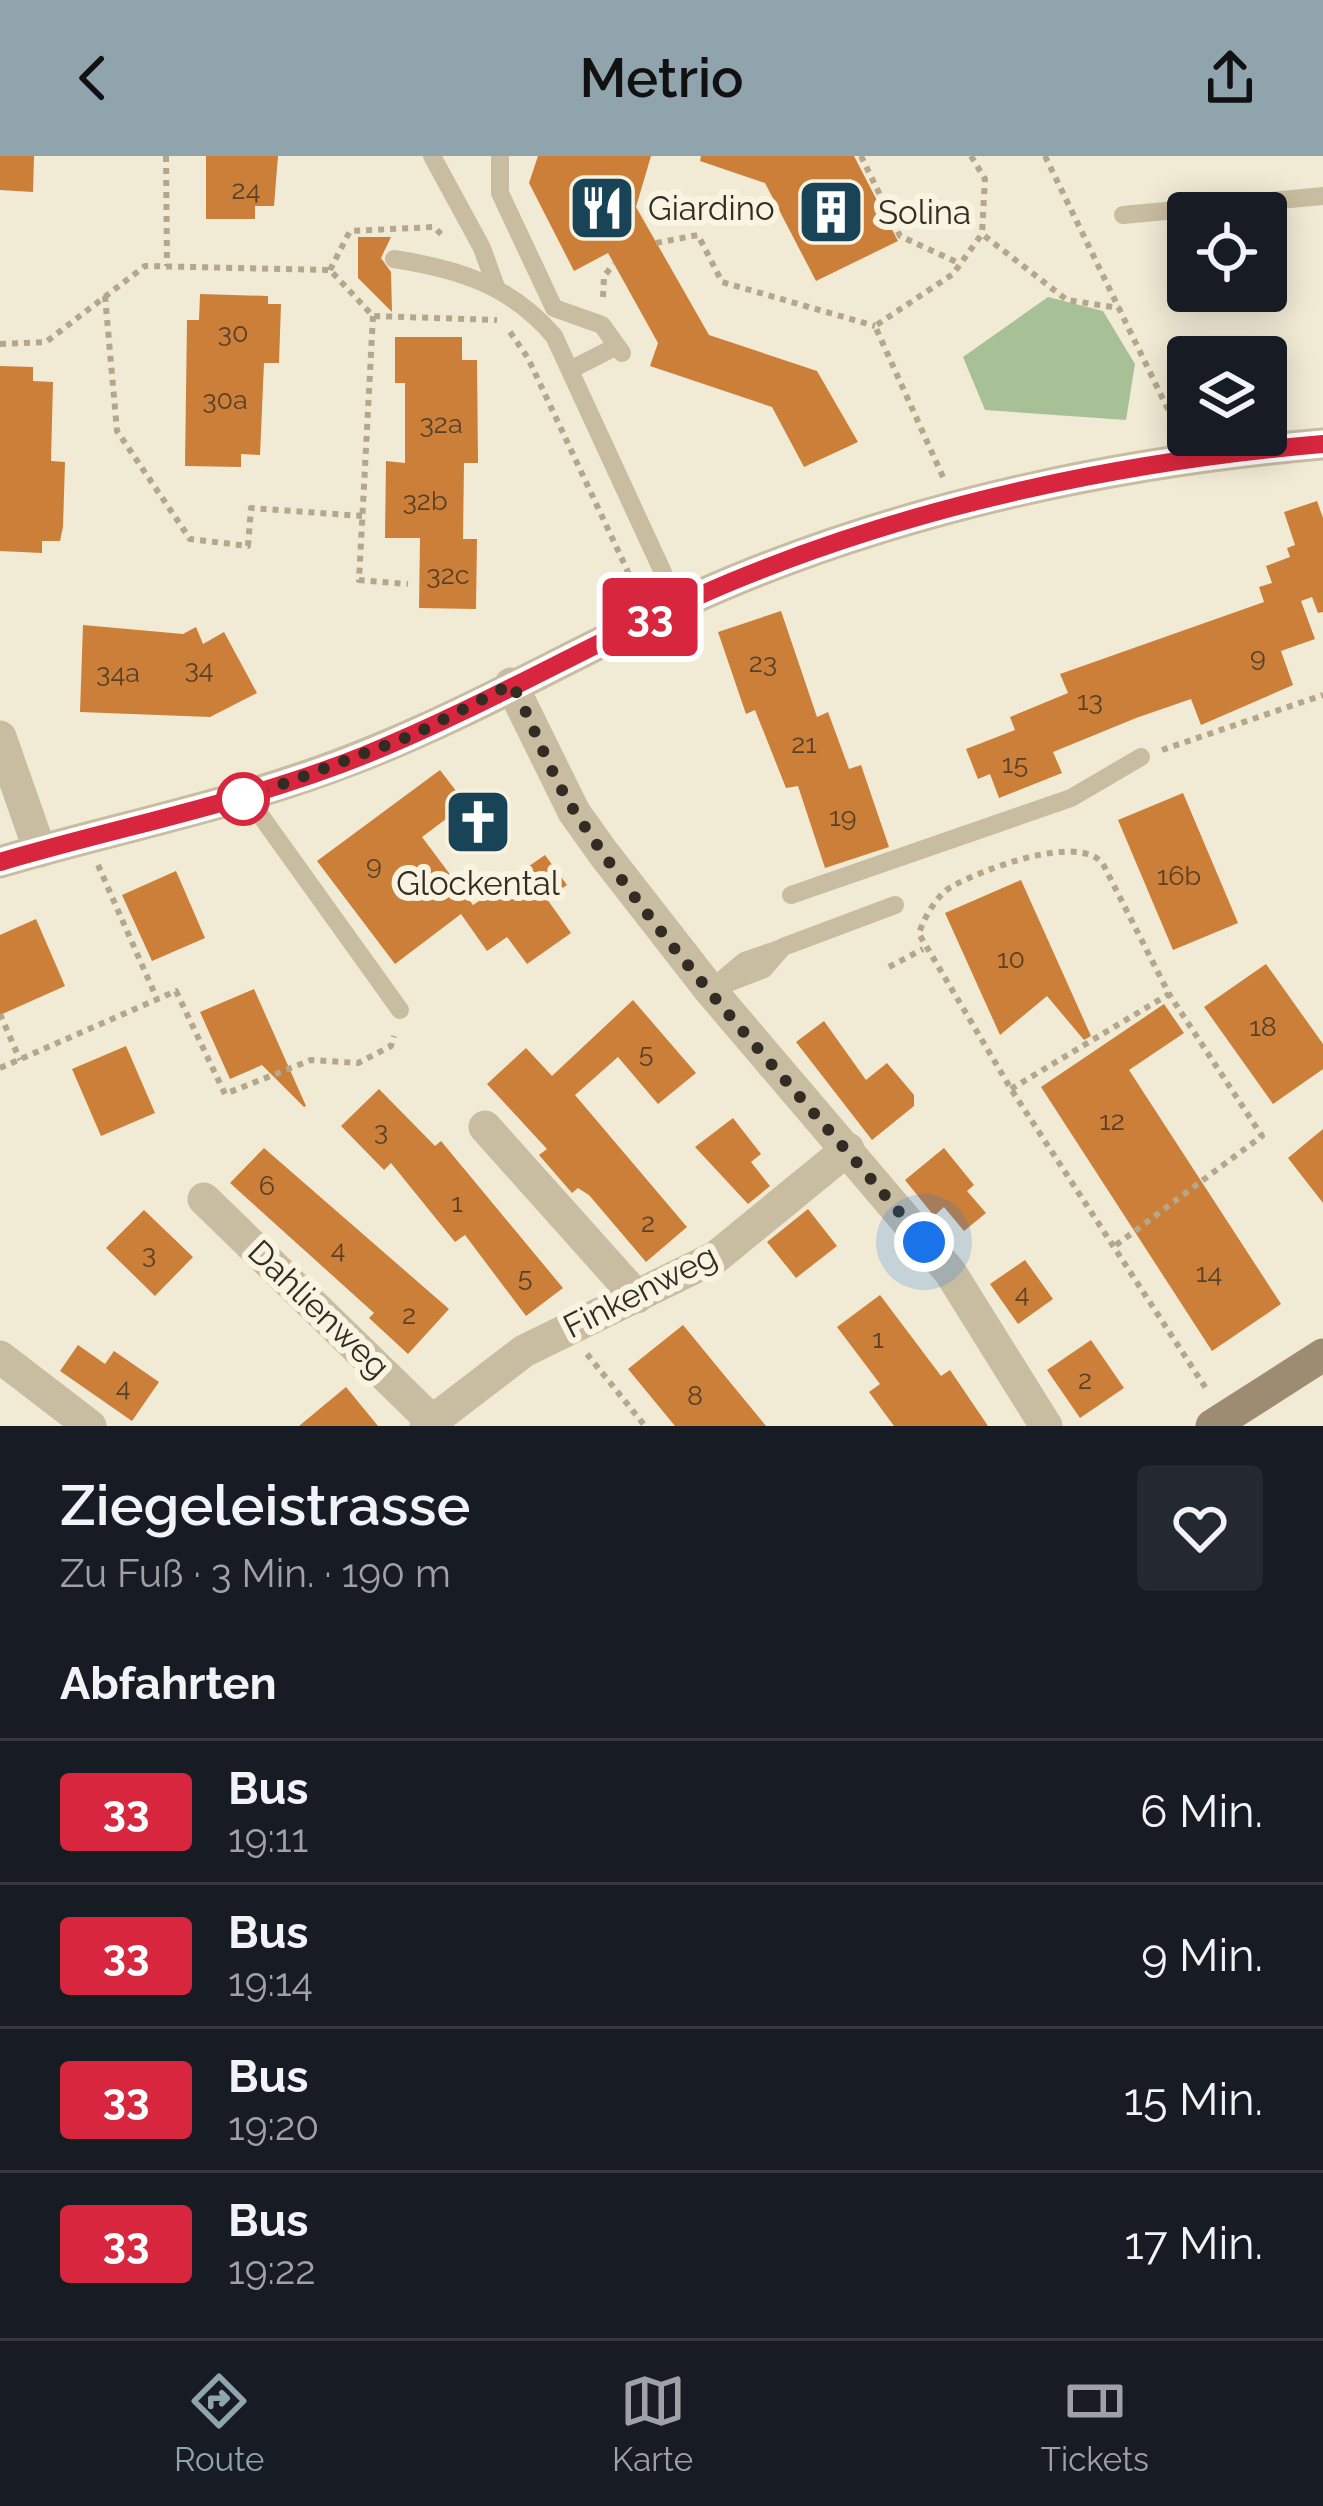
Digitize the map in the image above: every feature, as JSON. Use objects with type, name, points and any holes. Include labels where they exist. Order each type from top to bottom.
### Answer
[{"type":"main road","points":[[1219,1422],[1323,1355]]},
{"type":"street","points":[[0,862],[248,797],[413,735],[678,605],[864,534],[1073,479],[1190,458],[1323,444]]},
{"type":"street","points":[[512,684],[574,812],[710,990],[950,1272],[1046,1426]]},
{"type":"street","points":[[0,737],[40,851]]},
{"type":"street","points":[[485,1126],[638,1297]]},
{"type":"street","name":"Finkenweg","points":[[429,1424],[524,1351],[716,1257],[848,1149]]},
{"type":"street","name":"Dahlienweg","points":[[204,1199],[429,1424]]},
{"type":"street","points":[[0,1357],[90,1426]]},
{"type":"lane","points":[[432,156],[482,248],[496,287]]},
{"type":"lane","points":[[500,156],[500,193],[554,308]]},
{"type":"lane","points":[[1123,215],[1323,196]]},
{"type":"lane","points":[[394,259],[448,267],[496,287],[526,304],[554,337],[678,605]]},
{"type":"lane","points":[[526,304],[554,308],[602,325],[620,350],[570,370]]},
{"type":"lane","points":[[791,895],[1071,798],[1141,757]]},
{"type":"lane","points":[[248,797],[400,1010]]},
{"type":"lane","points":[[710,990],[764,969],[783,947],[895,905]]},
{"type":"path","points":[[166,156],[167,266]]},
{"type":"path","points":[[861,156],[900,236],[961,264]]},
{"type":"path","points":[[875,326],[961,264],[982,234],[985,179],[971,156]]},
{"type":"path","points":[[1045,156],[1190,458]]},
{"type":"path","points":[[982,234],[1067,300],[1119,308]]},
{"type":"path","points":[[656,243],[698,235],[722,282],[875,326],[947,485]]},
{"type":"path","points":[[602,325],[604,276],[614,264]]},
{"type":"path","points":[[0,344],[46,342],[145,266],[330,270]]},
{"type":"path","points":[[105,296],[117,430],[190,539],[248,546],[251,508],[362,516]]},
{"type":"path","points":[[373,316],[359,580],[408,584]]},
{"type":"path","points":[[500,320],[528,358],[621,556],[637,591],[640,622]]},
{"type":"path","points":[[1141,757],[1323,695]]},
{"type":"path","points":[[87,841],[157,999]]},
{"type":"path","points":[[1116,1245],[1262,1136],[1169,994],[1103,864],[1078,850],[1055,849],[951,887],[921,925],[923,948],[1116,1245],[1219,1422]]},
{"type":"path","points":[[889,967],[923,948]]},
{"type":"path","points":[[0,1068],[176,991],[225,1094],[310,1060],[358,1064],[392,1046],[400,1010]]},
{"type":"path","points":[[1011,1089],[1169,994]]},
{"type":"path","points":[[0,1014],[20,1060]]},
{"type":"path","points":[[566,1329],[645,1426]]},
{"type":"green space","points":[[1048,297],[1103,311],[1135,364],[1126,420],[985,410],[963,357]]},
{"type":"building","points":[[0,156],[34,156],[33,192],[0,190]]},
{"type":"building","points":[[206,156],[278,156],[274,206],[255,206],[255,219],[206,219]]},
{"type":"building","points":[[538,156],[651,156],[636,207],[709,335],[817,371],[858,442],[804,467],[772,407],[650,366],[658,343],[608,253],[574,271],[529,183]]},
{"type":"building","name":"Solina","points":[[701,156],[854,156],[898,241],[816,281],[765,183],[700,161]]},
{"type":"building","points":[[358,237],[391,237],[381,258],[391,272],[392,312],[358,278]]},
{"type":"building","points":[[200,294],[268,296],[268,304],[281,304],[279,363],[264,363],[260,455],[241,454],[241,467],[185,466],[187,320],[199,320]]},
{"type":"building","points":[[395,337],[462,337],[462,360],[477,360],[478,463],[464,463],[463,539],[477,539],[476,609],[419,608],[420,538],[385,538],[386,461],[405,463],[405,383],[395,383]]},
{"type":"building","points":[[0,366],[33,367],[33,381],[53,382],[51,461],[65,462],[63,527],[60,541],[42,541],[42,553],[0,551]]},
{"type":"building","points":[[1317,501],[1323,518],[1323,612],[1318,613],[1312,597],[1301,601],[1315,639],[1281,651],[1293,685],[1201,725],[1191,699],[1136,718],[1053,752],[1062,773],[999,798],[990,774],[978,779],[966,749],[1015,730],[1010,717],[1068,693],[1060,674],[1264,602],[1259,587],[1272,583],[1266,566],[1290,557],[1287,548],[1295,545],[1284,512]]},
{"type":"building","points":[[781,611],[817,717],[828,712],[849,769],[861,765],[889,847],[825,868],[798,786],[786,788],[755,710],[746,714],[718,632]]},
{"type":"building","points":[[83,625],[183,634],[196,627],[203,644],[224,632],[257,693],[210,717],[80,712]]},
{"type":"building","points":[[440,770],[466,804],[422,837],[473,905],[466,910],[545,855],[567,885],[547,899],[571,933],[527,964],[507,937],[487,951],[461,914],[395,964],[317,861]]},
{"type":"building","points":[[1183,793],[1238,923],[1173,950],[1118,820]]},
{"type":"building","points":[[176,871],[205,938],[152,961],[122,895]]},
{"type":"building","points":[[1021,880],[1091,1036],[1084,1040],[1047,996],[1000,1035],[945,913]]},
{"type":"building","points":[[36,919],[65,986],[0,1015],[0,935]]},
{"type":"building","points":[[1266,964],[1323,1044],[1323,1069],[1273,1104],[1204,1007]]},
{"type":"building","points":[[254,989],[304,1107],[262,1065],[230,1079],[200,1012]]},
{"type":"building","points":[[633,1000],[696,1073],[658,1104],[618,1057],[575,1095],[687,1227],[646,1262],[589,1195],[578,1188],[572,1193],[539,1155],[547,1149],[487,1084],[526,1048],[552,1076]]},
{"type":"building","points":[[1164,1004],[1184,1033],[1129,1070],[1281,1304],[1212,1351],[1041,1087]]},
{"type":"building","points":[[824,1021],[866,1080],[887,1063],[914,1095],[914,1106],[872,1140],[796,1042]]},
{"type":"building","points":[[126,1046],[155,1113],[101,1136],[72,1069]]},
{"type":"building","points":[[379,1089],[435,1146],[441,1141],[563,1288],[526,1316],[465,1235],[455,1242],[391,1163],[384,1170],[341,1126]]},
{"type":"building","points":[[733,1118],[761,1154],[751,1162],[770,1186],[748,1204],[695,1147]]},
{"type":"building","points":[[1323,1129],[1323,1203],[1288,1158]]},
{"type":"building","points":[[264,1148],[449,1309],[408,1354],[369,1318],[374,1313],[230,1183]]},
{"type":"building","points":[[944,1148],[974,1185],[967,1191],[986,1213],[964,1231],[944,1207],[934,1216],[905,1180]]},
{"type":"building","points":[[808,1209],[837,1246],[796,1278],[767,1242]]},
{"type":"building","points":[[144,1210],[193,1257],[155,1296],[106,1248]]},
{"type":"building","points":[[1025,1260],[1053,1299],[1018,1324],[990,1284]]},
{"type":"building","points":[[880,1295],[941,1376],[950,1370],[988,1426],[894,1426],[869,1392],[880,1384],[837,1327]]},
{"type":"building","points":[[683,1325],[766,1426],[675,1426],[628,1369]]},
{"type":"building","points":[[1091,1340],[1124,1388],[1080,1418],[1047,1370]]},
{"type":"building","points":[[78,1345],[105,1364],[114,1351],[159,1382],[132,1421],[60,1371]]},
{"type":"building","points":[[346,1387],[378,1426],[299,1426]]},
{"type":"bus line","name":"33","points":[[0,862],[170,821],[305,778],[413,735],[576,652],[737,579],[864,534],[1073,479],[1190,458],[1323,444]]},
{"type":"place","name":"Giardino","points":[[602,208]]},
{"type":"place","name":"Solina","points":[[831,212]]},
{"type":"place","name":"Glockental","points":[[478,822]]},
{"type":"route","points":[[243,799],[413,735],[512,684],[574,812],[604,854],[710,990],[924,1242]]}]
